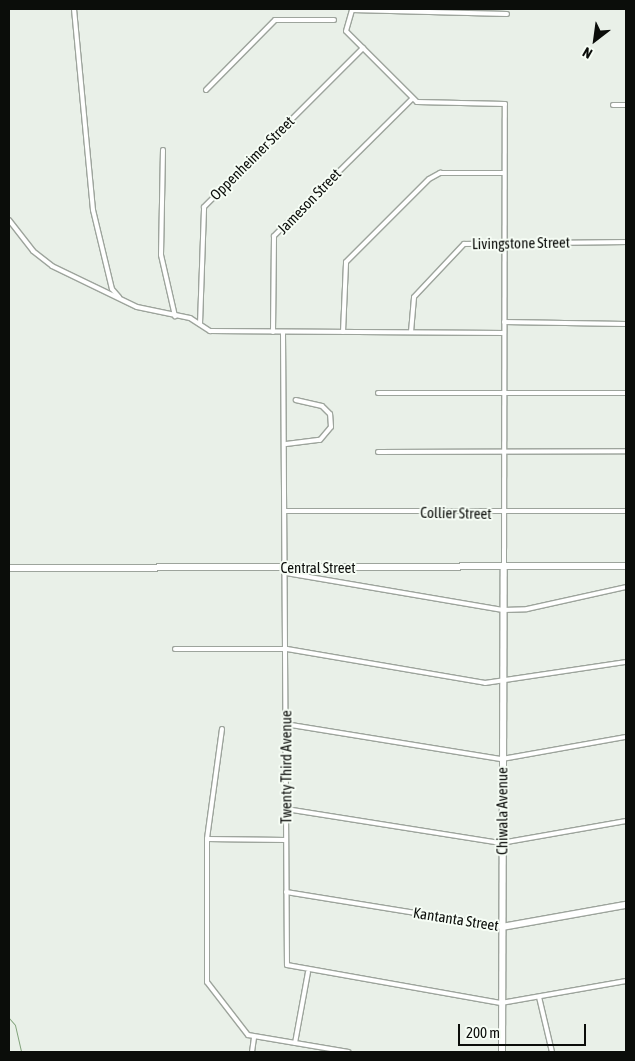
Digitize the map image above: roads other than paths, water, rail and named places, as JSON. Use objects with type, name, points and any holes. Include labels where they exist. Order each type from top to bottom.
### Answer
[{"type":"street","points":[[74,9],[93,210],[112,289],[122,300]]},
{"type":"street","points":[[504,570],[505,104],[412,99],[346,31],[352,10],[507,14]]},
{"type":"street","points":[[206,90],[275,20],[334,20]]},
{"type":"street","name":"Oppenheimer Street","points":[[200,324],[204,207],[363,48]]},
{"type":"street","name":"Jameson Street","points":[[273,332],[274,236],[412,99]]},
{"type":"street","points":[[613,105],[626,105]]},
{"type":"street","points":[[163,150],[161,255],[174,316]]},
{"type":"street","points":[[344,332],[344,266],[402,205],[435,174],[504,173]]},
{"type":"street","points":[[9,220],[41,259],[122,300],[200,324],[210,331],[504,332]]},
{"type":"street","name":"Livingstone Street","points":[[411,332],[414,297],[458,248],[468,243],[626,242]]},
{"type":"street","points":[[504,322],[626,324]]},
{"type":"street","name":"Twenty Third Avenue","points":[[283,332],[286,444],[285,571],[287,649],[285,724],[287,965],[308,972]]},
{"type":"street","points":[[378,393],[626,393]]},
{"type":"street","points":[[286,444],[320,440],[330,427],[330,414],[322,406],[296,400]]},
{"type":"street","points":[[378,452],[626,451]]},
{"type":"street","name":"Collier Street","points":[[285,511],[504,513],[626,511]]},
{"type":"street","name":"Central Street","points":[[9,568],[285,571],[504,570],[626,566]]},
{"type":"street","name":"Chiwala Avenue","points":[[502,1052],[501,843],[504,570]]},
{"type":"street","points":[[285,571],[503,610],[527,609],[626,587]]},
{"type":"street","points":[[175,649],[287,649],[502,683],[626,662]]},
{"type":"street","points":[[285,724],[502,759],[626,737]]},
{"type":"street","points":[[222,729],[207,839],[207,982],[223,1009],[254,1037],[350,1052]]},
{"type":"street","points":[[286,809],[501,843],[626,821]]},
{"type":"street","points":[[207,839],[286,840]]},
{"type":"street","name":"Kantanta Street","points":[[286,892],[502,927],[626,905]]},
{"type":"street","points":[[295,1043],[308,972],[501,1003],[626,981]]},
{"type":"street","points":[[538,997],[552,1052]]},
{"type":"street","points":[[252,1052],[254,1037]]},
{"type":"waterway","points":[[9,1018],[15,1025],[21,1052]]}]
